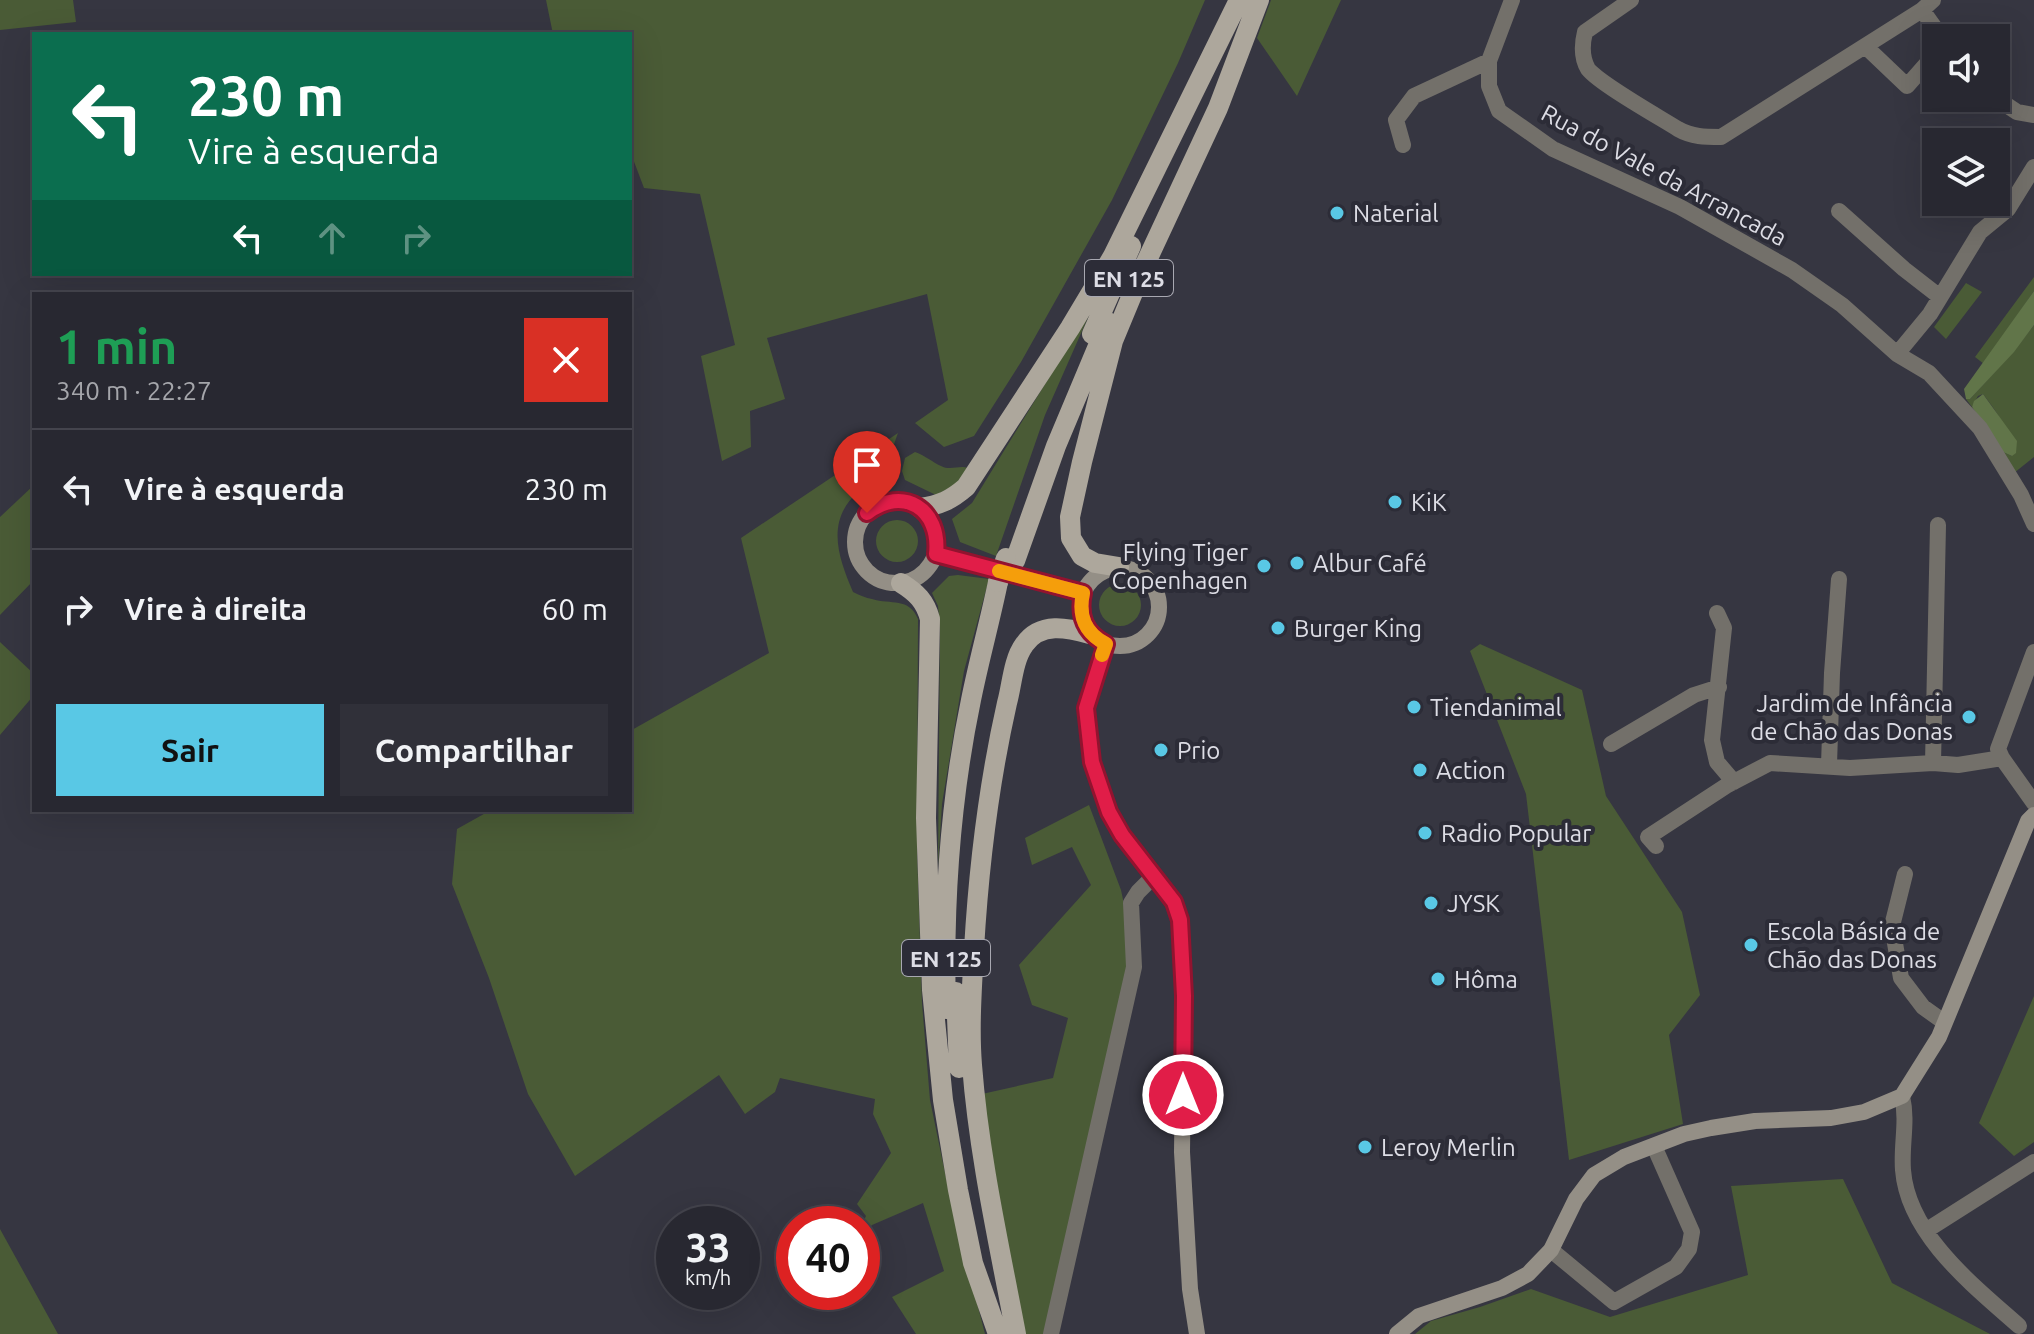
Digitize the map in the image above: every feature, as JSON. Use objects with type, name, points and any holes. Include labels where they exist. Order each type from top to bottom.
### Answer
[{"type":"main road","points":[[920,508],[939,506],[966,487],[1070,328],[1113,256],[1239,0]]},
{"type":"main road","name":"EN 125","points":[[999,1334],[980,1267],[955,1130],[948,1055],[948,885],[958,777],[970,701],[1003,583],[1075,374],[1246,0]]},
{"type":"main road","points":[[1119,567],[1095,563],[1082,556],[1071,538],[1070,517],[1082,462],[1113,341],[1218,108],[1257,0]]},
{"type":"main road","name":"EN 125","points":[[1011,559],[1088,367],[1257,0]]},
{"type":"main road","points":[[901,583],[926,605],[930,619],[927,898],[943,1100],[973,1263],[999,1334]]},
{"type":"main road","name":"EN 125","points":[[1003,583],[964,797],[955,970],[958,1053],[974,1176],[1015,1334]]},
{"type":"main road","points":[[1015,1334],[977,1126],[971,1060],[972,988],[982,836],[1004,716],[1018,657],[1024,645],[1034,634],[1065,627],[1098,639]]},
{"type":"street","name":"Rua do Vale da Arrancada","points":[[1512,0],[1489,61],[1489,86],[1499,111],[1553,149],[1680,207],[1792,270],[1842,305],[1897,354],[1929,373],[1980,428],[2021,495],[2034,524]]},
{"type":"street","points":[[1631,0],[1585,32],[1581,48],[1588,68],[1601,80],[1689,135],[1721,137],[1927,5],[1936,24]]},
{"type":"street","points":[[1865,46],[1907,86],[1922,69]]},
{"type":"street","points":[[1403,145],[1396,120],[1414,96],[1489,61]]},
{"type":"street","points":[[2010,107],[2034,115]]},
{"type":"street","points":[[1897,354],[1940,297],[1980,232],[2008,209],[2034,167]]},
{"type":"street","points":[[1839,211],[1940,297]]},
{"type":"street","points":[[900,501],[920,508],[935,528],[936,554],[923,573],[901,583],[879,579],[860,562],[856,536],[859,524],[877,505],[900,501]]},
{"type":"street","points":[[1933,763],[1938,525]]},
{"type":"street","points":[[936,554],[1083,593]]},
{"type":"street","points":[[1119,567],[1136,571],[1148,579],[1156,589],[1159,602],[1155,626],[1139,642],[1128,646],[1098,639],[1081,614],[1083,593],[1097,575],[1119,567]]},
{"type":"street","points":[[1829,765],[1839,579]]},
{"type":"street","points":[[1717,613],[1724,628],[1712,740],[1717,762],[1734,782]]},
{"type":"street","points":[[1098,639],[1086,708],[1092,762],[1109,812],[1122,835],[1174,902],[1182,936],[1182,1152],[1190,1289],[1197,1334]]},
{"type":"street","points":[[2034,652],[1998,749],[2034,803]]},
{"type":"street","points":[[1611,744],[1694,695],[1719,687]]},
{"type":"street","points":[[1656,846],[1648,837],[1734,782],[1770,763],[1850,768],[1933,763],[1958,765],[2002,758]]},
{"type":"street","points":[[1397,1334],[1419,1316],[1502,1288],[1528,1274],[1551,1250],[1576,1199],[1594,1175],[1624,1157],[1684,1134],[1711,1128],[1755,1121],[1831,1118],[1864,1112],[1902,1096],[1939,1037],[2028,821],[2034,815]]},
{"type":"street","points":[[1905,874],[1892,926],[1901,978],[1923,1007],[1944,1022]]},
{"type":"street","points":[[1051,1334],[1134,967],[1131,903],[1154,876]]},
{"type":"street","points":[[1902,1096],[1907,1115],[1903,1171],[1911,1200],[1947,1261],[2019,1326]]},
{"type":"street","points":[[1551,1250],[1614,1302],[1676,1267],[1689,1249],[1692,1232],[1654,1146]]},
{"type":"street","points":[[1927,1230],[2034,1162]]},
{"type":"green space","points":[[0,0],[73,0],[76,22],[0,30]]},
{"type":"green space","points":[[546,0],[1205,0],[1112,200],[1021,362],[974,436],[944,447],[915,423],[948,400],[927,294],[767,338],[785,399],[750,411],[751,447],[722,461],[701,356],[735,345],[700,194],[644,188],[632,156],[632,32],[553,32]]},
{"type":"green space","points":[[1271,0],[1341,0],[1297,96],[1257,38]]},
{"type":"green space","points":[[2034,277],[2034,291],[1984,364],[1975,357]]},
{"type":"green space","points":[[1966,283],[1982,292],[1946,339],[1934,327]]},
{"type":"green space","points":[[2034,291],[2034,325],[2014,352],[1970,399],[1966,399],[1964,389]]},
{"type":"green space","points":[[1093,306],[1045,415],[996,556],[960,542],[952,519],[972,503]]},
{"type":"green space","points":[[2034,325],[2034,457],[2014,473],[2003,452],[2012,456],[1999,416],[1983,394],[1978,396],[1972,407],[1966,399],[1970,399]]},
{"type":"green space","points":[[1983,394],[2017,441],[2016,453],[2012,456],[2003,452],[1972,407]]},
{"type":"green space","points":[[898,433],[881,474],[847,504],[838,528],[838,541],[843,567],[853,592],[870,599],[910,607],[918,619],[917,850],[922,1003],[930,1100],[951,1202],[985,1334],[916,1334],[892,1297],[944,1271],[923,1203],[880,1222],[880,1206],[857,1204],[891,1153],[873,1114],[875,1099],[780,1078],[775,1092],[745,1114],[719,1075],[575,1176],[528,1094],[489,978],[452,884],[457,829],[487,812],[632,812],[632,730],[769,653],[741,538]]},
{"type":"green space","points":[[915,452],[944,467],[968,468],[961,482],[936,495],[905,480],[902,471],[905,458]]},
{"type":"green space","points":[[32,487],[32,582],[0,615],[0,517]]},
{"type":"green space","points":[[897,520],[912,526],[918,541],[912,556],[897,562],[882,556],[876,541],[882,526]]},
{"type":"green space","points":[[949,576],[989,579],[964,671],[942,804],[938,867],[940,630],[938,606],[932,593]]},
{"type":"green space","points":[[1120,584],[1135,590],[1141,605],[1135,620],[1120,626],[1105,620],[1099,605],[1105,590]]},
{"type":"green space","points":[[0,642],[32,672],[32,697],[0,735]]},
{"type":"green space","points":[[1480,644],[1582,690],[1606,796],[1682,912],[1700,995],[1669,1035],[1683,1124],[1569,1160],[1526,794],[1470,651]]},
{"type":"green space","points":[[1089,805],[1121,890],[1131,937],[1129,979],[1044,1334],[1022,1334],[982,1094],[1053,1078],[1068,1018],[1032,1005],[1019,965],[1091,885],[1072,847],[1032,865],[1025,838]]},
{"type":"green space","points":[[2034,996],[2034,1142],[2014,1156],[1979,1123]]},
{"type":"green space","points":[[1843,1179],[1892,1283],[1990,1334],[1415,1334],[1431,1321],[1531,1289],[1610,1317],[1748,1275],[1731,1186]]},
{"type":"green space","points":[[0,1229],[58,1334],[0,1334]]},
{"type":"slow traffic","points":[[999,571],[1083,593],[1081,614],[1084,625],[1090,634],[1106,644],[1102,655]]},
{"type":"place","name":"Naterial","points":[[1337,213]]},
{"type":"place","name":"KiK","points":[[1395,502]]},
{"type":"place","name":"Albur Café","points":[[1297,563]]},
{"type":"place","name":"Flying Tiger Copenhagen","points":[[1264,566]]},
{"type":"place","name":"Burger King","points":[[1278,628]]},
{"type":"place","name":"Tiendanimal","points":[[1414,707]]},
{"type":"place","name":"Jardim de Infância de Chão das Donas","points":[[1969,717]]},
{"type":"place","name":"Prio","points":[[1161,750]]},
{"type":"place","name":"Action","points":[[1420,770]]},
{"type":"place","name":"Radio Popular","points":[[1425,833]]},
{"type":"place","name":"JYSK","points":[[1431,903]]},
{"type":"place","name":"Escola Básica de Chão das Donas","points":[[1751,945]]},
{"type":"place","name":"Hôma","points":[[1438,979]]},
{"type":"place","name":"Leroy Merlin","points":[[1365,1147]]},
{"type":"route","points":[[867,513],[889,501],[911,503],[929,517],[935,528],[936,554],[1083,593],[1081,614],[1084,625],[1090,634],[1106,644],[1086,708],[1092,762],[1109,812],[1122,835],[1174,902],[1180,920],[1184,996],[1183,1095]]}]
